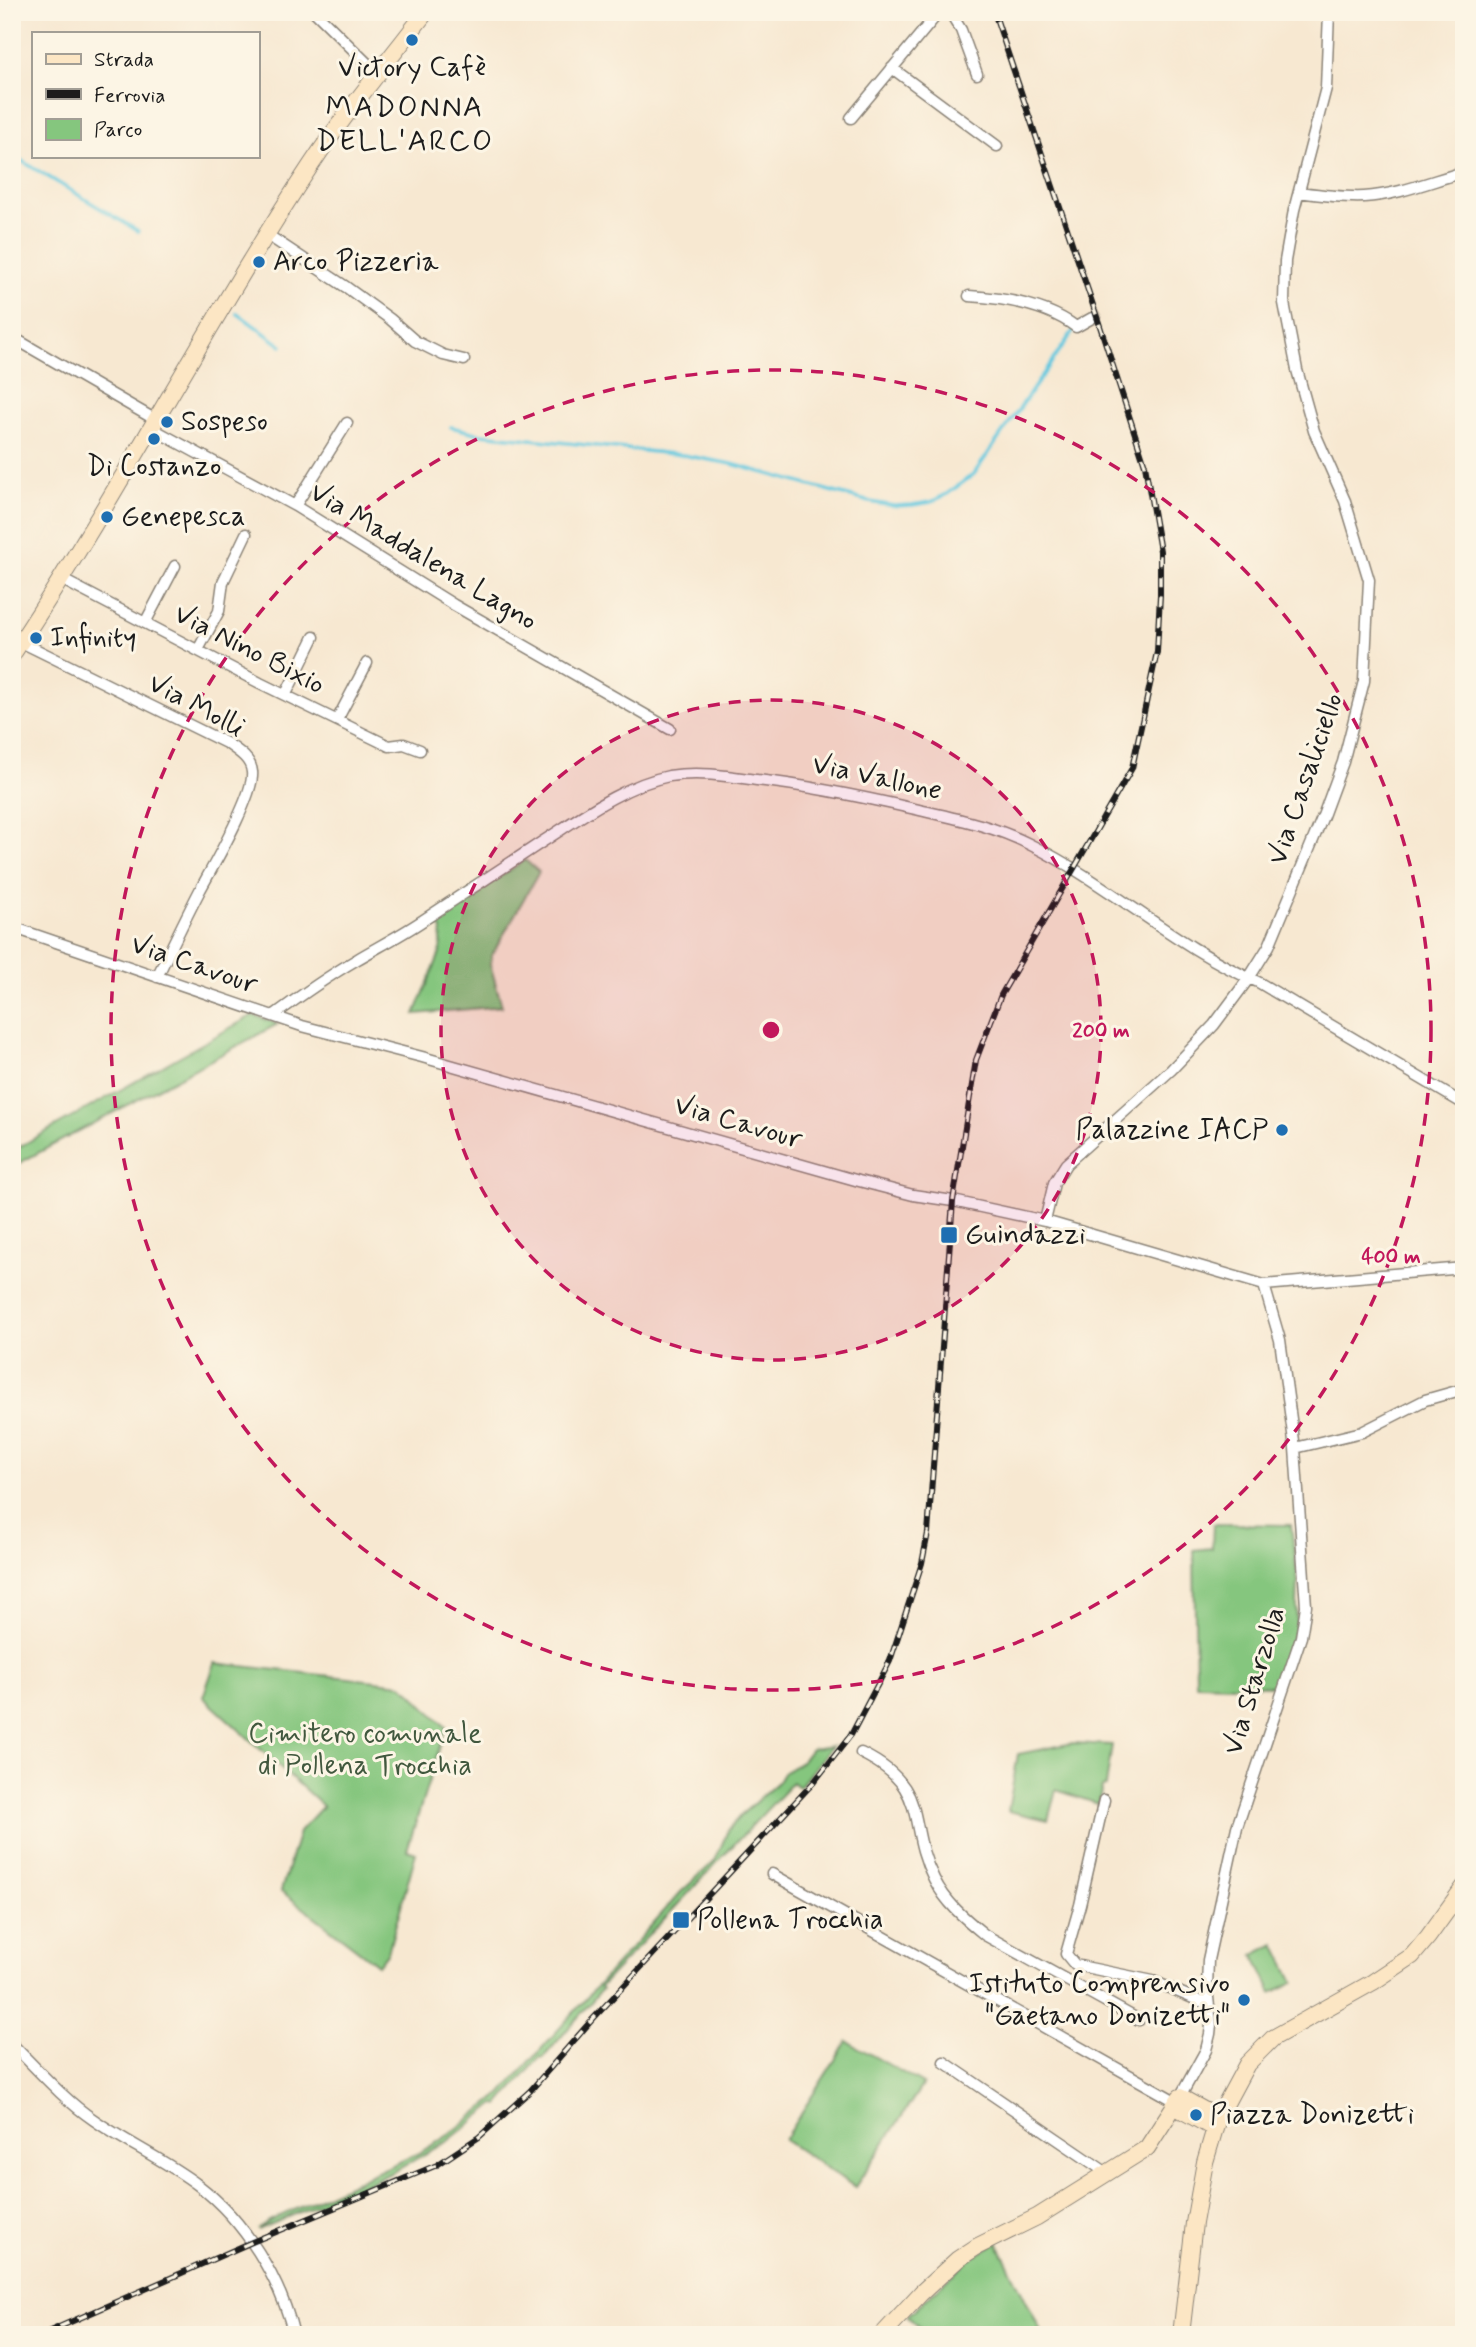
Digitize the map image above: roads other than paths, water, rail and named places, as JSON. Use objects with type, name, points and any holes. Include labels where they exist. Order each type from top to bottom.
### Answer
[{"type":"street","points":[[315,12],[378,74]]},
{"type":"street","points":[[17,649],[312,162],[426,12]]},
{"type":"street","points":[[851,118],[939,12]]},
{"type":"street","points":[[950,12],[961,30],[977,74]]},
{"type":"street","name":"Via Casaliciello","points":[[1045,1221],[1054,1183],[1066,1164],[1171,1070],[1214,1025],[1269,946],[1343,762],[1364,681],[1369,580],[1345,501],[1314,431],[1297,370],[1284,303],[1285,261],[1294,210],[1326,88],[1329,12]]},
{"type":"street","points":[[892,68],[997,146]]},
{"type":"street","points":[[1299,192],[1337,197],[1365,197],[1391,193],[1464,172]]},
{"type":"street","points":[[266,234],[368,303],[415,341],[443,355],[464,360]]},
{"type":"street","points":[[969,296],[1012,302],[1049,313],[1076,327],[1092,318]]},
{"type":"street","name":"Via Maddalena Lagno","points":[[12,337],[295,506],[431,592],[670,729]]},
{"type":"street","points":[[295,506],[347,423]]},
{"type":"street","points":[[198,650],[219,611],[223,582],[246,534]]},
{"type":"street","points":[[145,623],[175,566]]},
{"type":"street","name":"Via Nino Bixio","points":[[61,579],[389,746],[404,744],[420,750]]},
{"type":"street","points":[[286,694],[314,637]]},
{"type":"street","name":"Via Molli","points":[[17,649],[228,744],[250,764],[253,774],[251,786],[157,977]]},
{"type":"street","points":[[337,720],[367,663]]},
{"type":"street","name":"Via Vallone","points":[[273,1016],[581,817],[635,787],[668,776],[692,774],[808,786],[956,818],[1005,833],[1060,860],[1235,972],[1464,1104]]},
{"type":"street","name":"Via Cavour","points":[[12,927],[273,1016],[859,1181],[914,1195],[1045,1221],[1265,1285],[1464,1268]]},
{"type":"street","name":"Via Starzolla","points":[[1177,2101],[1206,2050],[1211,2025],[1208,1960],[1237,1827],[1304,1623],[1306,1596],[1295,1448],[1280,1340],[1265,1285]]},
{"type":"street","points":[[1295,1448],[1362,1432],[1424,1400],[1464,1389]]},
{"type":"street","points":[[861,1753],[884,1764],[908,1792],[926,1859],[946,1900],[963,1917],[985,1935],[1139,2020]]},
{"type":"street","points":[[1104,1800],[1066,1954],[1075,1965],[1153,1981],[1209,2006]]},
{"type":"street","points":[[772,1874],[1216,2124]]},
{"type":"street","points":[[1181,2335],[1199,2191],[1216,2124],[1247,2064],[1273,2038],[1373,1982],[1412,1956],[1464,1887]]},
{"type":"street","points":[[1066,1981],[1075,1965]]},
{"type":"street","points":[[12,2044],[71,2103],[199,2186],[231,2216],[252,2242],[287,2306],[294,2335]]},
{"type":"street","points":[[944,2062],[1107,2173]]},
{"type":"street","points":[[882,2335],[921,2293],[958,2259],[1037,2217],[1147,2148],[1177,2101]]},
{"type":"waterway","points":[[12,155],[138,231]]},
{"type":"waterway","points":[[237,313],[282,346]]},
{"type":"waterway","points":[[451,427],[481,434],[683,455],[732,464],[870,502],[894,506],[912,505],[931,502],[974,474],[1074,330]]},
{"type":"tunnel","points":[[1092,318],[1102,312]]},
{"type":"railway","points":[[41,2335],[252,2242],[437,2165],[479,2137],[530,2091],[591,2021],[814,1782],[851,1735],[890,1661],[922,1563],[928,1533],[953,1201],[976,1060],[1001,995],[1132,768],[1157,652],[1160,551],[1145,465],[994,12]]},
{"type":"place","name":"Victory Cafè","points":[[412,40]]},
{"type":"place","name":"Arco Pizzeria","points":[[259,262]]},
{"type":"place","name":"Sospeso","points":[[167,422]]},
{"type":"place","name":"Di Costanzo","points":[[154,439]]},
{"type":"place","name":"Genepesca","points":[[107,517]]},
{"type":"place","name":"Infinity","points":[[36,638]]},
{"type":"place","name":"Palazzine IACP","points":[[1282,1130]]},
{"type":"place","name":"Guindazzi","points":[[949,1235]]},
{"type":"place","name":"Pollena Trocchia","points":[[681,1920]]},
{"type":"place","name":"Istituto Comprensivo \"Gaetano Donizetti\"","points":[[1244,2000]]},
{"type":"place","name":"Piazza Donizetti","points":[[1196,2115]]},
{"type":"district","name":"MADONNA DELL'ARCO","points":[[405,124]]},
{"type":"park label","name":"Cimitero comunale di Pollena Trocchia","points":[[365,1750]]}]
